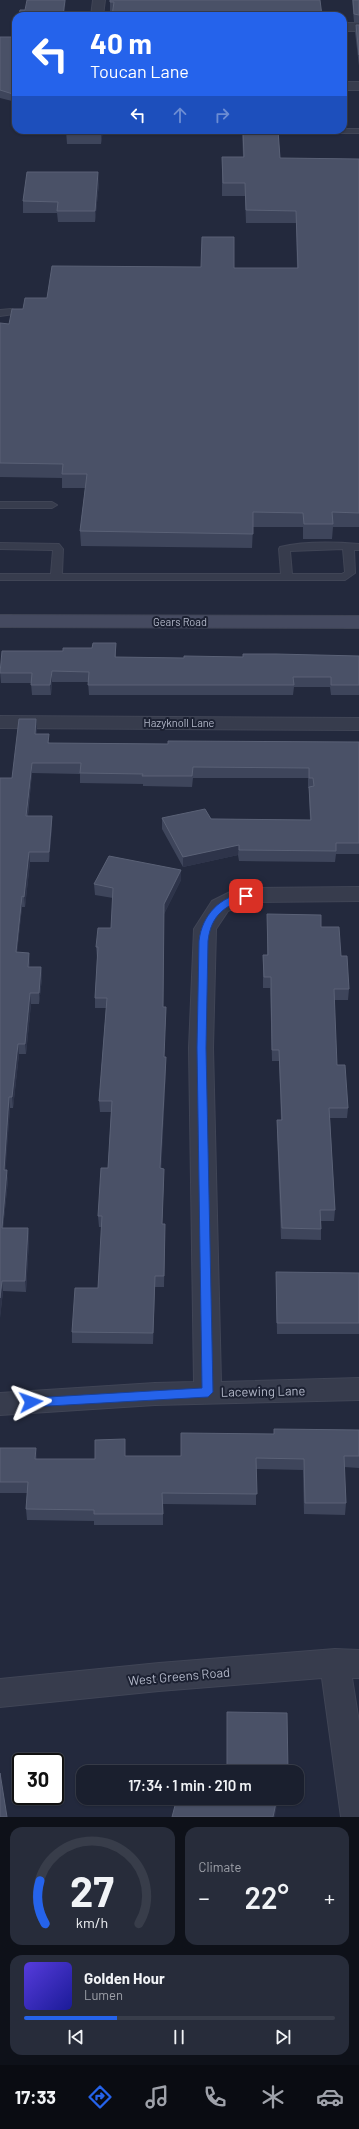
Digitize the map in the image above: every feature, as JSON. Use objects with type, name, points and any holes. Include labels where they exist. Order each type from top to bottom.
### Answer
[{"type":"main road","name":"Gears Road","points":[[0,621],[359,622]]},
{"type":"street","points":[[98,12],[99,0]]},
{"type":"street","points":[[347,27],[359,27]]},
{"type":"street","points":[[347,86],[359,86]]},
{"type":"street","name":"Hazyknoll Lane","points":[[0,722],[359,724]]},
{"type":"street","points":[[208,1392],[201,1048],[205,929],[220,906],[238,897],[308,894],[359,894]]},
{"type":"street","name":"Lacewing Lane","points":[[0,1404],[208,1392],[289,1392],[359,1388]]},
{"type":"street","points":[[347,1664],[357,1817]]},
{"type":"street","name":"West Greens Road","points":[[0,1693],[151,1678],[347,1664]]},
{"type":"lane","points":[[347,131],[359,131]]},
{"type":"lane","points":[[0,313],[11,312]]},
{"type":"lane","points":[[0,505],[52,505]]},
{"type":"lane","points":[[0,546],[55,546],[58,549],[56,577]]},
{"type":"lane","points":[[0,577],[345,577],[350,573],[348,546]]},
{"type":"lane","points":[[287,577],[284,549],[292,547],[359,546]]},
{"type":"building","points":[[27,0],[65,0],[64,12],[20,12],[20,10],[25,10]]},
{"type":"building","points":[[110,0],[320,0],[322,12],[113,12],[114,2],[110,2]]},
{"type":"building","points":[[353,0],[359,0],[359,15],[354,14]]},
{"type":"building","points":[[356,25],[359,25],[359,55]]},
{"type":"building","points":[[0,37],[12,37],[12,94],[0,90]]},
{"type":"building","points":[[243,134],[278,134],[280,158],[359,159],[359,513],[332,512],[333,524],[304,524],[303,513],[253,512],[253,534],[80,531],[87,474],[62,474],[63,464],[0,463],[0,323],[9,324],[12,309],[23,309],[25,298],[47,298],[52,266],[201,267],[202,237],[234,237],[234,268],[298,268],[296,211],[246,210],[245,183],[223,183],[222,157],[244,157]]},
{"type":"building","points":[[27,172],[98,172],[95,211],[57,211],[58,202],[23,201]]},
{"type":"building","points":[[93,643],[116,643],[115,657],[243,657],[243,654],[359,656],[359,685],[331,685],[331,677],[293,677],[294,685],[88,685],[89,672],[52,671],[50,685],[31,685],[32,673],[0,673],[2,651],[63,651],[63,648],[92,648]]},
{"type":"building","points":[[19,719],[36,719],[35,734],[49,734],[48,743],[168,744],[168,741],[359,742],[359,843],[336,843],[336,851],[239,850],[239,845],[183,857],[162,818],[205,809],[211,819],[311,820],[309,787],[314,786],[313,778],[309,778],[309,768],[193,767],[192,776],[142,776],[143,774],[80,773],[81,763],[32,763],[26,816],[52,816],[49,852],[29,852],[24,897],[22,896],[16,952],[29,953],[28,967],[41,967],[39,993],[30,993],[25,1044],[18,1044],[12,1097],[9,1097],[4,1170],[7,1170],[2,1228],[28,1228],[25,1281],[2,1281],[0,1298],[0,778],[12,778]]},
{"type":"building","points":[[109,856],[181,870],[164,904],[163,1007],[166,1007],[164,1057],[166,1057],[160,1168],[164,1169],[162,1224],[165,1224],[164,1276],[155,1276],[153,1333],[72,1332],[75,1288],[98,1288],[102,1216],[98,1216],[101,1168],[108,1168],[112,1101],[99,1101],[107,998],[95,998],[98,928],[111,928],[113,888],[94,884]]},
{"type":"building","points":[[267,914],[321,915],[321,927],[339,927],[341,956],[347,956],[349,989],[334,989],[337,1065],[345,1065],[348,1108],[329,1108],[335,1210],[320,1210],[321,1229],[282,1228],[277,1120],[282,1120],[279,1050],[272,1050],[271,977],[264,977],[263,955],[268,955]]},
{"type":"building","points":[[276,1272],[359,1273],[359,1323],[277,1323]]},
{"type":"building","points":[[274,1429],[359,1430],[359,1456],[344,1456],[346,1503],[305,1503],[304,1459],[256,1458],[257,1494],[162,1493],[163,1514],[94,1514],[94,1510],[26,1509],[28,1482],[0,1482],[0,1448],[36,1448],[35,1459],[95,1459],[95,1440],[125,1439],[125,1456],[181,1456],[181,1433],[274,1434]]},
{"type":"building","points":[[227,1712],[287,1713],[288,1765],[227,1765]]},
{"type":"building","points":[[0,1773],[7,1817],[0,1817]]},
{"type":"building","points":[[175,1805],[276,1805],[273,1817],[172,1817]]},
{"type":"route","points":[[31,1402],[208,1392],[201,1048],[203,941],[205,929],[220,906],[238,897],[246,896]]}]
